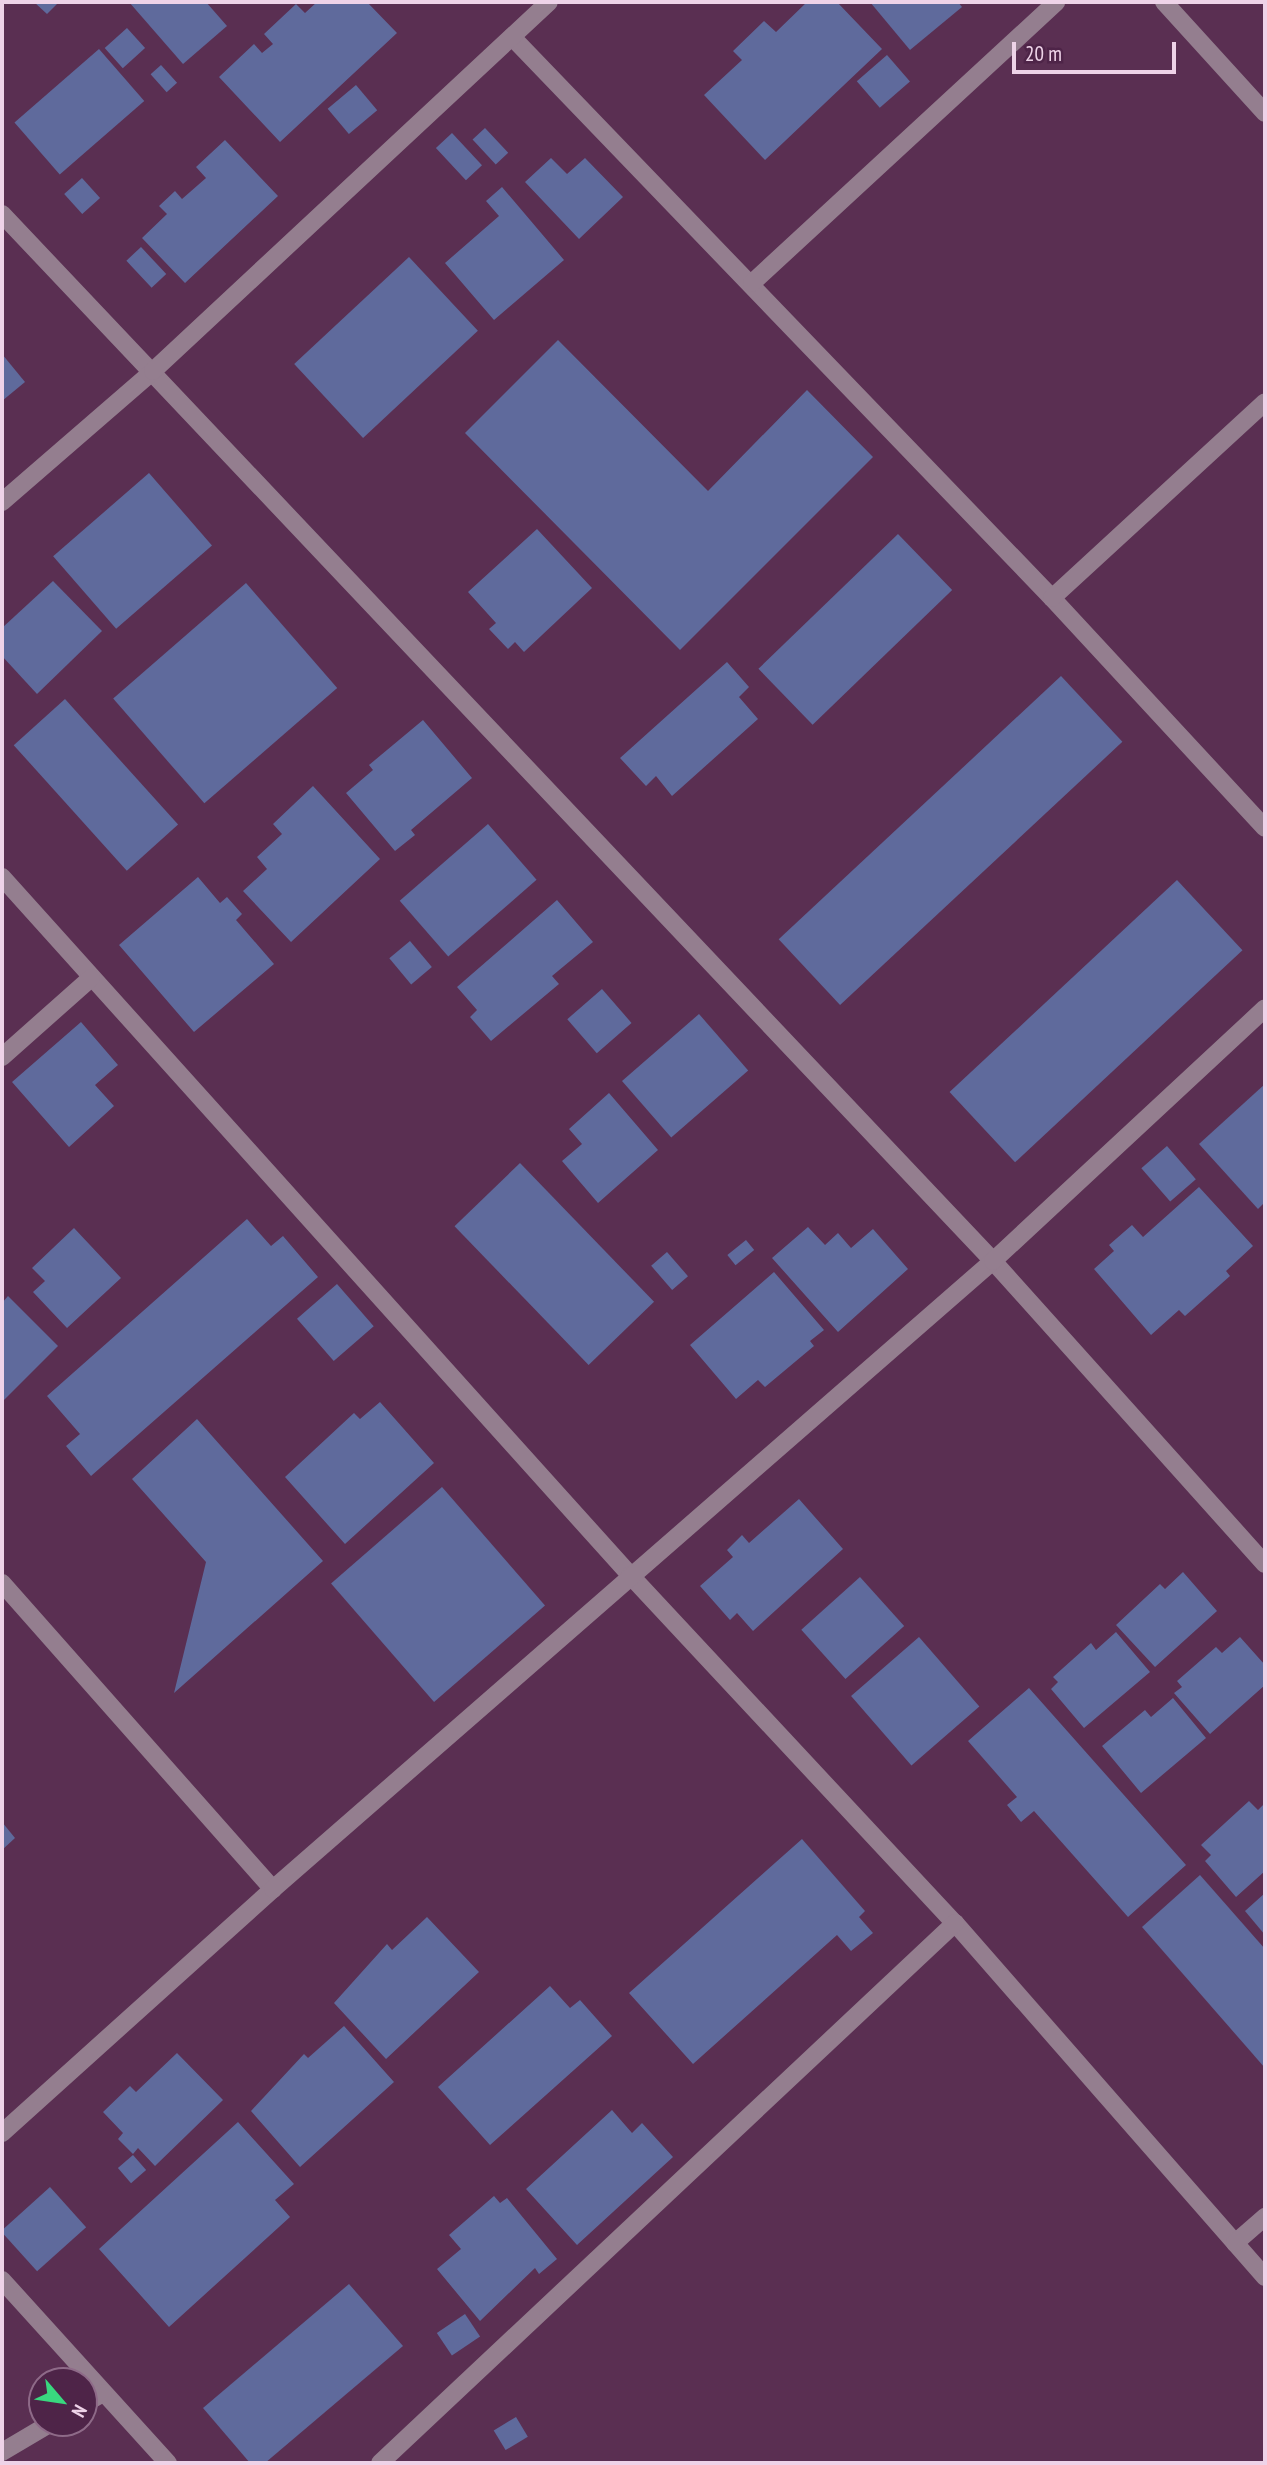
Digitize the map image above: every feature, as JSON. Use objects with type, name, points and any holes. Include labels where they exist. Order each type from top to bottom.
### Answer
[{"type":"street","points":[[2,502],[153,371],[549,2]]},
{"type":"street","points":[[752,283],[1056,2]]},
{"type":"street","points":[[1164,2],[1265,113]]},
{"type":"street","points":[[512,37],[752,283],[1052,598],[1265,828]]},
{"type":"street","points":[[2,214],[993,1261],[1265,1564]]},
{"type":"street","points":[[1052,598],[1265,402]]},
{"type":"street","points":[[2,877],[630,1575],[955,1923],[1265,2277]]},
{"type":"street","points":[[2,1057],[91,978]]},
{"type":"street","points":[[2,2133],[273,1889],[993,1261],[1265,1008]]},
{"type":"street","points":[[2,1583],[273,1889]]},
{"type":"street","points":[[380,2463],[955,1923]]},
{"type":"street","points":[[1235,2243],[1265,2217]]},
{"type":"street","points":[[2,2280],[168,2463]]},
{"type":"street","points":[[98,2396],[103,2393]]},
{"type":"street","points":[[2,2452],[28,2437]]},
{"type":"building","points":[[34,2],[59,2],[47,14]]},
{"type":"building","points":[[129,2],[206,2],[227,26],[183,64]]},
{"type":"building","points":[[317,2],[367,2],[397,33],[280,142],[219,77],[254,44],[262,53],[273,44],[264,34],[296,4],[305,13]]},
{"type":"building","points":[[807,2],[837,2],[882,49],[765,160],[704,95],[742,60],[733,51],[764,21],[776,32]]},
{"type":"building","points":[[870,2],[958,2],[962,7],[910,50]]},
{"type":"building","points":[[127,28],[145,48],[123,68],[105,48]]},
{"type":"building","points":[[99,49],[144,101],[60,175],[14,122]]},
{"type":"building","points":[[887,55],[910,81],[880,108],[857,81]]},
{"type":"building","points":[[161,65],[177,83],[167,92],[151,74]]},
{"type":"building","points":[[356,85],[377,110],[349,134],[328,109]]},
{"type":"building","points":[[485,128],[508,153],[496,164],[473,140]]},
{"type":"building","points":[[452,133],[482,165],[466,180],[436,148]]},
{"type":"building","points":[[225,140],[278,196],[185,283],[142,238],[167,214],[159,206],[175,191],[182,199],[206,178],[196,167]]},
{"type":"building","points":[[551,158],[567,174],[585,158],[623,197],[579,239],[525,182]]},
{"type":"building","points":[[82,178],[100,198],[82,214],[64,194]]},
{"type":"building","points":[[502,187],[564,260],[494,320],[445,263],[499,216],[486,201]]},
{"type":"building","points":[[141,247],[166,274],[152,288],[126,261]]},
{"type":"building","points":[[409,257],[478,331],[363,438],[294,364]]},
{"type":"building","points":[[558,340],[708,491],[807,390],[873,457],[680,650],[465,433]]},
{"type":"building","points":[[2,354],[25,382],[2,401]]},
{"type":"building","points":[[149,473],[212,545],[116,629],[53,556]]},
{"type":"building","points":[[537,529],[592,588],[524,652],[515,642],[508,649],[489,629],[496,623],[468,592]]},
{"type":"building","points":[[898,534],[952,590],[813,725],[758,669]]},
{"type":"building","points":[[53,581],[102,631],[37,694],[2,656],[2,628]]},
{"type":"building","points":[[246,583],[337,688],[204,803],[113,698]]},
{"type":"building","points":[[727,662],[749,687],[739,697],[758,719],[672,796],[656,776],[646,786],[620,758]]},
{"type":"building","points":[[1061,676],[1122,742],[840,1005],[779,939]]},
{"type":"building","points":[[65,699],[178,825],[127,871],[14,745]]},
{"type":"building","points":[[423,720],[472,778],[411,830],[415,835],[395,851],[346,793],[373,770],[369,765]]},
{"type":"building","points":[[313,786],[380,859],[291,942],[243,891],[267,869],[257,857],[282,834],[273,824]]},
{"type":"building","points":[[488,824],[537,880],[448,957],[400,901]]},
{"type":"building","points":[[198,877],[220,903],[227,897],[242,914],[236,920],[274,964],[194,1032],[119,945]]},
{"type":"building","points":[[1177,880],[1242,950],[1015,1162],[950,1092]]},
{"type":"building","points":[[557,900],[593,942],[552,976],[559,984],[491,1041],[470,1017],[477,1010],[457,987]]},
{"type":"building","points":[[410,941],[432,967],[411,984],[389,958]]},
{"type":"building","points":[[602,989],[632,1023],[597,1053],[567,1019]]},
{"type":"building","points":[[699,1014],[748,1071],[671,1138],[622,1081]]},
{"type":"building","points":[[81,1022],[118,1065],[95,1085],[114,1106],[69,1147],[12,1082]]},
{"type":"building","points":[[1265,1084],[1265,1202],[1258,1209],[1199,1144]]},
{"type":"building","points":[[609,1093],[658,1150],[598,1203],[562,1161],[582,1144],[569,1129]]},
{"type":"building","points":[[1167,1146],[1196,1179],[1170,1202],[1141,1168]]},
{"type":"building","points":[[520,1163],[654,1302],[589,1365],[455,1226]]},
{"type":"building","points":[[1199,1187],[1253,1246],[1226,1271],[1230,1276],[1185,1316],[1179,1310],[1151,1335],[1094,1269],[1114,1251],[1109,1245],[1132,1225],[1143,1237]]},
{"type":"building","points":[[247,1219],[271,1246],[283,1236],[318,1277],[91,1476],[66,1446],[80,1434],[47,1396]]},
{"type":"building","points":[[808,1227],[825,1245],[838,1233],[851,1248],[873,1229],[908,1269],[838,1332],[772,1258]]},
{"type":"building","points":[[74,1228],[121,1278],[67,1328],[33,1292],[45,1281],[32,1268]]},
{"type":"building","points":[[746,1240],[754,1250],[736,1265],[727,1255]]},
{"type":"building","points":[[667,1252],[688,1276],[672,1290],[651,1266]]},
{"type":"building","points":[[774,1272],[824,1330],[810,1341],[814,1346],[765,1387],[758,1380],[736,1399],[690,1345]]},
{"type":"building","points":[[337,1284],[374,1326],[334,1361],[297,1319]]},
{"type":"building","points":[[8,1296],[58,1346],[2,1402],[2,1303]]},
{"type":"building","points":[[380,1402],[434,1463],[345,1544],[285,1477],[354,1413],[360,1419]]},
{"type":"building","points":[[197,1419],[323,1561],[174,1693],[206,1562],[132,1479]]},
{"type":"building","points":[[442,1487],[545,1605],[434,1702],[331,1583]]},
{"type":"building","points":[[799,1499],[843,1549],[753,1631],[737,1613],[730,1620],[700,1586],[733,1557],[727,1550],[742,1535],[749,1543]]},
{"type":"building","points":[[1183,1572],[1217,1611],[1155,1667],[1116,1625],[1160,1584],[1165,1589]]},
{"type":"building","points":[[860,1577],[904,1626],[845,1679],[801,1630]]},
{"type":"building","points":[[1116,1632],[1150,1672],[1084,1728],[1051,1689],[1058,1682],[1053,1677],[1091,1643],[1096,1650]]},
{"type":"building","points":[[919,1637],[979,1706],[911,1765],[851,1696]]},
{"type":"building","points":[[1240,1637],[1265,1665],[1265,1685],[1210,1734],[1174,1693],[1182,1687],[1177,1681],[1216,1647],[1222,1653]]},
{"type":"building","points":[[1029,1688],[1186,1865],[1128,1917],[1034,1811],[1021,1822],[1007,1805],[1017,1797],[968,1741]]},
{"type":"building","points":[[1173,1698],[1206,1738],[1141,1793],[1102,1746],[1145,1710],[1151,1717]]},
{"type":"building","points":[[1249,1801],[1258,1810],[1265,1803],[1265,1871],[1236,1897],[1205,1861],[1211,1855],[1201,1845]]},
{"type":"building","points":[[2,1822],[15,1838],[2,1850]]},
{"type":"building","points":[[802,1839],[865,1911],[859,1917],[873,1933],[851,1951],[837,1935],[693,2064],[629,1993]]},
{"type":"building","points":[[1200,1875],[1265,1949],[1265,2068],[1142,1927]]},
{"type":"building","points":[[1265,1893],[1265,1935],[1245,1911]]},
{"type":"building","points":[[427,1917],[479,1972],[386,2059],[334,2003],[387,1944],[392,1950]]},
{"type":"building","points":[[550,1986],[570,2008],[580,2000],[612,2036],[490,2145],[438,2087]]},
{"type":"building","points":[[344,2026],[394,2082],[300,2167],[251,2111],[304,2054],[308,2058]]},
{"type":"building","points":[[177,2053],[223,2100],[155,2166],[138,2148],[133,2154],[118,2139],[123,2133],[103,2112],[130,2086],[136,2092]]},
{"type":"building","points":[[612,2110],[632,2133],[642,2123],[673,2157],[577,2245],[526,2189]]},
{"type":"building","points":[[238,2122],[294,2184],[275,2200],[290,2217],[169,2327],[99,2249]]},
{"type":"building","points":[[133,2155],[146,2170],[131,2183],[118,2168]]},
{"type":"building","points":[[50,2187],[86,2227],[37,2271],[2,2230]]},
{"type":"building","points":[[494,2196],[500,2203],[507,2198],[557,2259],[539,2274],[535,2268],[480,2321],[437,2269],[461,2249],[449,2235]]},
{"type":"building","points":[[349,2284],[403,2346],[265,2463],[250,2463],[203,2408]]},
{"type":"building","points":[[465,2314],[480,2336],[452,2355],[437,2333]]},
{"type":"building","points":[[516,2417],[528,2437],[506,2450],[494,2430]]}]
